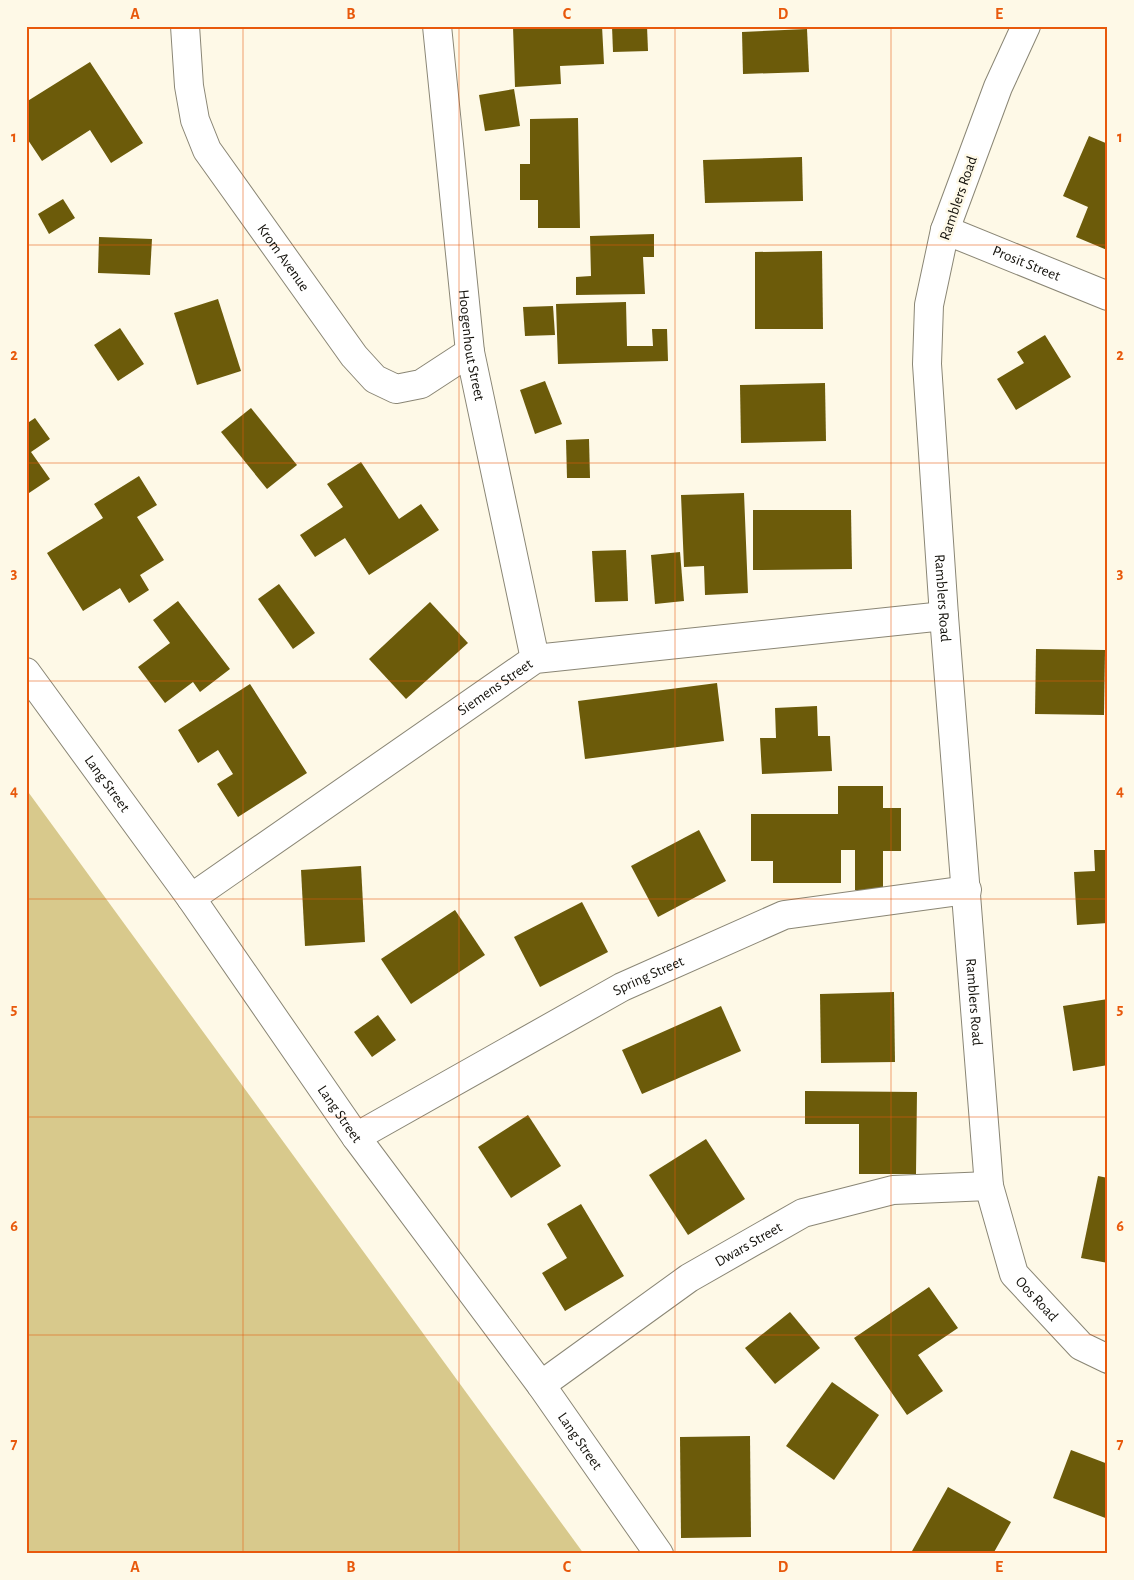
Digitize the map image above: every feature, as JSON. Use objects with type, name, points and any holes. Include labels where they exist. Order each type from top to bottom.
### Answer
[{"type":"street","name":"Krom Avenue","points":[[185,26],[189,86],[195,120],[207,150],[354,356],[375,378],[396,389],[421,384],[470,352]]},
{"type":"street","name":"Hoogenhout Street","points":[[437,26],[470,352],[535,659]]},
{"type":"street","name":"Ramblers Road","points":[[989,1186],[944,616],[927,364],[929,305],[945,230],[998,87],[1026,26]]},
{"type":"street","name":"Prosit Street","points":[[945,230],[1108,296]]},
{"type":"street","name":"Siemens Street","points":[[191,898],[535,659],[944,616]]},
{"type":"street","name":"Lang Street","points":[[26,672],[191,898],[356,1137],[541,1385],[659,1554]]},
{"type":"street","name":"Spring Street","points":[[356,1137],[622,987],[784,915],[967,890]]},
{"type":"street","name":"Oos Road","points":[[989,1186],[1014,1274],[1081,1346],[1108,1359]]},
{"type":"street","name":"Dwars Street","points":[[541,1385],[689,1278],[803,1213],[893,1190],[989,1186]]},
{"type":"shaded area","points":[[26,789],[584,1554],[26,1554]]},
{"type":"building","points":[[602,26],[604,64],[560,66],[561,84],[515,87],[513,27]]},
{"type":"building","points":[[612,26],[647,26],[648,51],[613,52]]},
{"type":"building","points":[[807,29],[809,72],[743,74],[742,32]]},
{"type":"building","points":[[90,62],[143,143],[111,163],[90,130],[42,161],[26,137],[26,102]]},
{"type":"building","points":[[514,89],[520,126],[485,131],[479,95]]},
{"type":"building","points":[[578,118],[580,228],[538,228],[538,200],[520,200],[520,164],[530,164],[530,119]]},
{"type":"building","points":[[1089,136],[1108,144],[1107,250],[1076,237],[1088,207],[1063,196]]},
{"type":"building","points":[[802,157],[803,201],[705,203],[703,160]]},
{"type":"building","points":[[63,199],[75,218],[49,234],[38,214]]},
{"type":"building","points":[[654,234],[654,257],[643,257],[645,294],[576,295],[576,277],[591,276],[590,236]]},
{"type":"building","points":[[99,237],[152,239],[150,275],[98,273]]},
{"type":"building","points":[[822,251],[823,329],[755,329],[755,252]]},
{"type":"building","points":[[218,299],[241,371],[197,385],[174,313]]},
{"type":"building","points":[[626,302],[627,346],[653,346],[652,329],[667,329],[668,361],[558,364],[556,304]]},
{"type":"building","points":[[553,306],[555,335],[525,336],[523,307]]},
{"type":"building","points":[[120,328],[144,364],[118,381],[94,345]]},
{"type":"building","points":[[1045,335],[1071,377],[1016,410],[997,379],[1024,363],[1017,352]]},
{"type":"building","points":[[545,381],[562,424],[535,434],[520,390]]},
{"type":"building","points":[[825,383],[826,441],[741,443],[740,385]]},
{"type":"building","points":[[251,408],[297,465],[267,489],[221,432]]},
{"type":"building","points":[[35,418],[50,439],[31,452],[50,479],[26,495],[26,424]]},
{"type":"building","points":[[589,439],[590,478],[567,478],[566,440]]},
{"type":"building","points":[[361,462],[399,519],[421,504],[439,530],[369,575],[345,538],[315,557],[300,535],[343,507],[327,484]]},
{"type":"building","points":[[139,476],[157,505],[137,517],[164,560],[140,575],[149,590],[129,603],[120,588],[83,611],[47,553],[103,518],[94,504]]},
{"type":"building","points":[[744,493],[748,593],[705,595],[704,566],[684,567],[681,495]]},
{"type":"building","points":[[753,510],[851,510],[852,569],[753,570]]},
{"type":"building","points":[[626,550],[628,601],[595,602],[592,551]]},
{"type":"building","points":[[680,552],[684,601],[655,604],[651,555]]},
{"type":"building","points":[[279,584],[315,633],[293,649],[258,599]]},
{"type":"building","points":[[178,601],[230,669],[200,692],[193,682],[165,703],[138,667],[170,643],[153,620]]},
{"type":"building","points":[[430,602],[468,643],[406,699],[369,659]]},
{"type":"building","points":[[1036,649],[1105,650],[1104,715],[1035,714]]},
{"type":"building","points":[[717,683],[724,741],[585,759],[578,701]]},
{"type":"building","points":[[250,684],[307,773],[238,817],[217,784],[233,774],[218,750],[198,763],[178,730]]},
{"type":"building","points":[[817,706],[818,736],[830,736],[832,771],[762,774],[760,738],[776,738],[775,708]]},
{"type":"building","points":[[838,786],[883,786],[883,808],[901,808],[901,851],[883,851],[883,890],[855,890],[855,850],[841,850],[841,883],[773,883],[773,861],[751,861],[751,814],[838,814]]},
{"type":"building","points":[[699,830],[726,881],[658,917],[631,866]]},
{"type":"building","points":[[1094,850],[1108,850],[1108,923],[1077,925],[1074,872],[1095,871]]},
{"type":"building","points":[[361,866],[365,942],[305,946],[301,870]]},
{"type":"building","points":[[582,902],[608,952],[540,987],[514,937]]},
{"type":"building","points":[[455,910],[485,955],[411,1004],[381,959]]},
{"type":"building","points":[[894,992],[895,1062],[821,1063],[820,994]]},
{"type":"building","points":[[1108,999],[1108,1065],[1073,1071],[1063,1006]]},
{"type":"building","points":[[721,1006],[741,1051],[642,1094],[622,1050]]},
{"type":"building","points":[[378,1015],[396,1040],[372,1057],[354,1032]]},
{"type":"building","points":[[805,1091],[917,1092],[916,1174],[859,1174],[859,1124],[805,1124]]},
{"type":"building","points":[[528,1115],[561,1166],[511,1198],[478,1147]]},
{"type":"building","points":[[706,1139],[745,1199],[688,1235],[649,1175]]},
{"type":"building","points":[[1098,1176],[1108,1178],[1108,1263],[1081,1258]]},
{"type":"building","points":[[581,1204],[624,1276],[565,1311],[542,1273],[567,1258],[547,1224]]},
{"type":"building","points":[[929,1287],[958,1328],[918,1355],[943,1391],[907,1415],[854,1338]]},
{"type":"building","points":[[790,1312],[820,1348],[775,1384],[745,1348]]},
{"type":"building","points":[[832,1382],[879,1415],[834,1480],[786,1446]]},
{"type":"building","points":[[750,1436],[751,1537],[681,1538],[680,1437]]},
{"type":"building","points":[[1071,1450],[1108,1464],[1108,1519],[1053,1498]]},
{"type":"building","points":[[948,1487],[1011,1522],[993,1554],[916,1554],[912,1551]]}]
